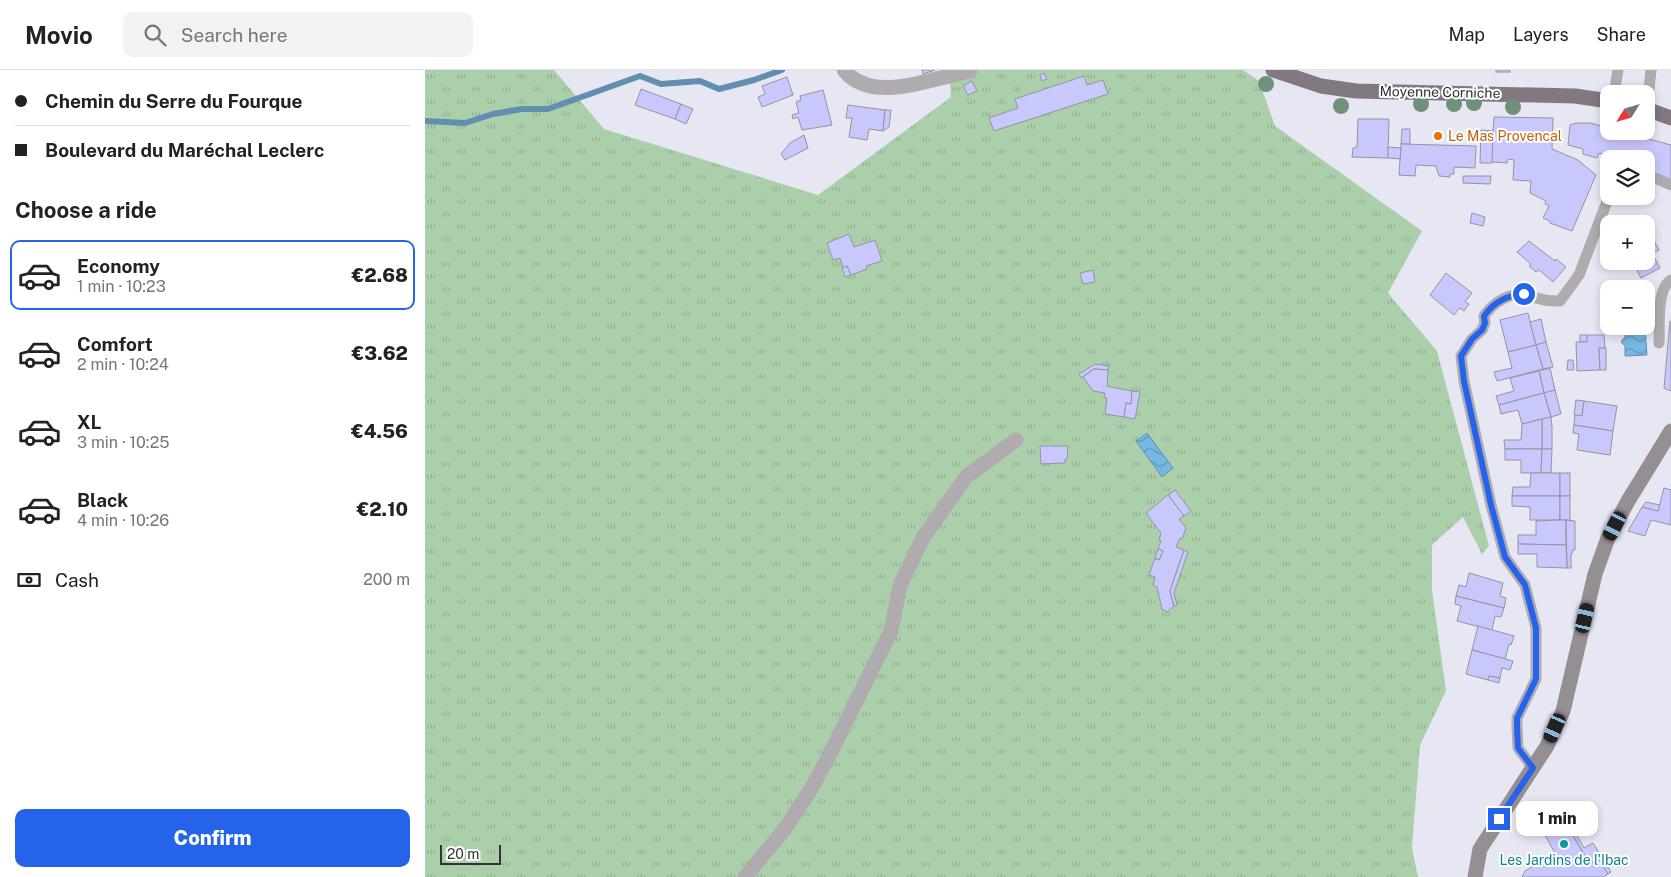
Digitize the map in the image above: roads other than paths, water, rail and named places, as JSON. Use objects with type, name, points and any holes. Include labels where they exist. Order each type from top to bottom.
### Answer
[{"type":"main road","name":"Moyenne Corniche","points":[[1273,70],[1321,86],[1356,90],[1566,95],[1600,100]]},
{"type":"main road","points":[[1655,112],[1671,118]]},
{"type":"street","points":[[844,70],[858,82],[893,88],[927,82],[969,71]]},
{"type":"street","points":[[1475,877],[1480,849],[1547,746],[1563,711],[1595,574],[1608,538],[1628,501],[1671,431]]},
{"type":"street","points":[[745,877],[783,830],[811,789],[831,752],[891,631],[900,586],[923,536],[967,476],[1016,440]]},
{"type":"lane","points":[[1616,85],[1619,70]]},
{"type":"lane","points":[[1649,85],[1651,70]]},
{"type":"lane","points":[[1655,178],[1671,185]]},
{"type":"lane","points":[[1533,768],[1518,748],[1517,718],[1536,679],[1536,628],[1525,585],[1505,557],[1491,505],[1464,381],[1461,356],[1472,339],[1482,330],[1485,323],[1484,316],[1489,309],[1501,300],[1513,295],[1524,294],[1547,302],[1560,300],[1579,275],[1606,205]]},
{"type":"lane","points":[[1659,343],[1661,296],[1666,283],[1671,280]]},
{"type":"water","points":[[1625,335],[1646,335],[1647,355],[1625,356],[1625,346],[1621,342]]},
{"type":"water","points":[[1147,433],[1173,468],[1162,477],[1136,441]]},
{"type":"waterway","points":[[425,121],[465,123],[493,114],[522,109],[548,109],[640,76],[661,84],[700,81],[719,89],[782,70]]},
{"type":"place","name":"Le Mas Provencal","points":[[1438,136]]},
{"type":"place","name":"Les Jardins de l'Ibac","points":[[1564,844]]}]
